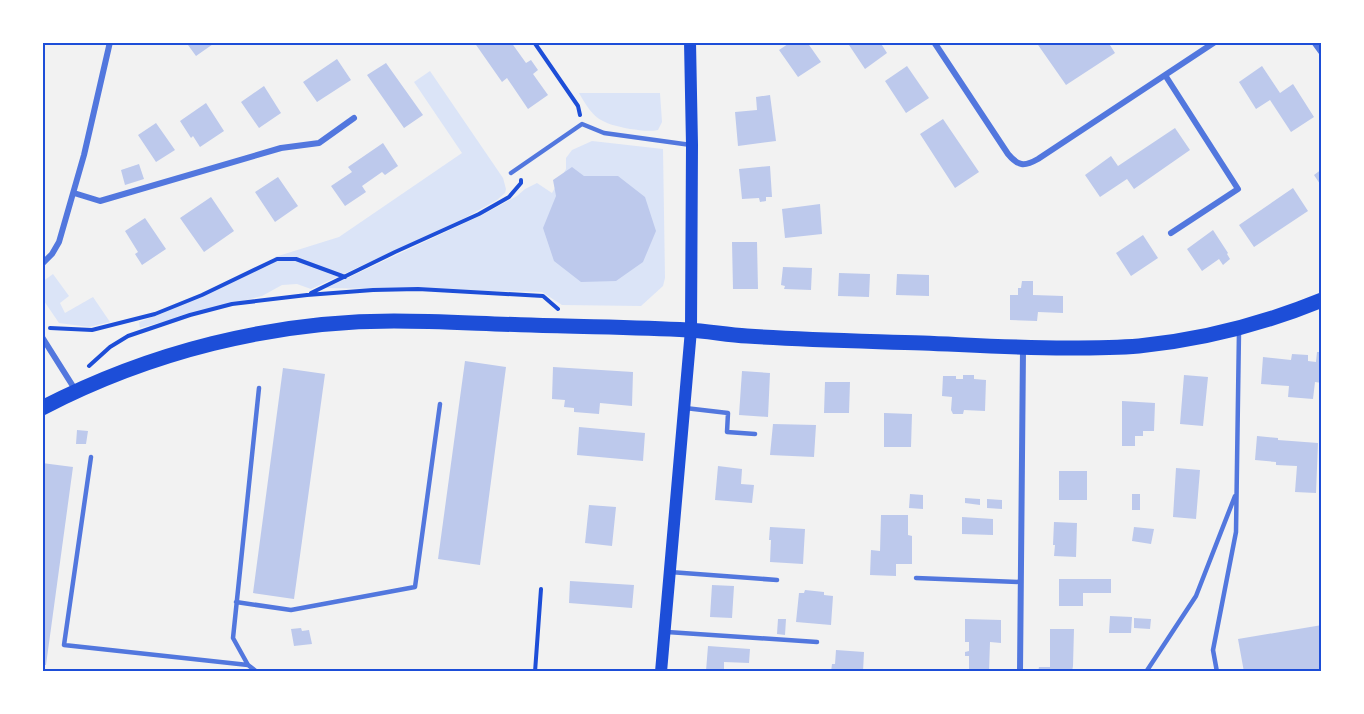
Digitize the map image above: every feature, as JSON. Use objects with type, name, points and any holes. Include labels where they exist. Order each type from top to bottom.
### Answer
[{"type":"main road","points":[[661,672],[692,330],[690,42]]},
{"type":"main road","points":[[42,408],[145,363],[194,348],[241,336],[333,323],[393,321],[692,330],[744,336],[1023,348],[1097,348],[1177,341],[1239,329],[1321,301]]},
{"type":"street","points":[[42,264],[52,255],[59,242],[74,194],[110,42]]},
{"type":"street","points":[[934,42],[1008,154],[1014,161],[1022,164],[1029,164],[1038,159],[1215,42]]},
{"type":"street","points":[[1314,42],[1322,53]]},
{"type":"street","points":[[1165,75],[1238,189],[1171,233]]},
{"type":"street","points":[[74,194],[100,201],[280,148],[319,143],[354,118]]},
{"type":"street","points":[[42,337],[76,392]]},
{"type":"street","points":[[1020,672],[1023,348]]},
{"type":"lane","points":[[511,173],[582,124],[604,133],[692,145]]},
{"type":"lane","points":[[1217,672],[1213,650],[1236,532],[1239,329]]},
{"type":"lane","points":[[257,672],[248,665],[233,638],[259,388]]},
{"type":"lane","points":[[236,602],[291,610],[415,587],[440,404]]},
{"type":"lane","points":[[685,408],[728,412],[727,432],[755,434]]},
{"type":"lane","points":[[91,457],[64,645],[248,665]]},
{"type":"lane","points":[[1146,672],[1196,596],[1236,493]]},
{"type":"lane","points":[[670,572],[777,580]]},
{"type":"lane","points":[[916,578],[1020,582]]},
{"type":"lane","points":[[664,631],[817,642]]},
{"type":"path","points":[[534,42],[578,105],[582,124]]},
{"type":"path","points":[[307,295],[479,214],[509,197],[521,183],[520,167]]},
{"type":"path","points":[[42,327],[92,330],[155,314],[277,260],[296,259],[345,276]]},
{"type":"path","points":[[535,672],[541,589]]},
{"type":"shaded area","points":[[430,71],[503,178],[505,193],[463,219],[311,289],[297,284],[282,285],[262,296],[140,328],[139,322],[272,264],[275,257],[339,237],[462,153],[414,82]]},
{"type":"shaded area","points":[[579,93],[660,93],[662,122],[658,130],[651,131],[612,125],[594,115]]},
{"type":"shaded area","points":[[592,141],[663,149],[665,278],[663,286],[641,306],[562,305],[542,292],[326,288],[484,214],[537,183],[552,193],[566,169],[566,158],[572,150]]},
{"type":"shaded area","points":[[53,274],[69,296],[60,303],[65,313],[93,297],[110,322],[89,327],[59,323],[42,298],[42,282]]},
{"type":"building","points":[[192,42],[216,42],[196,56],[188,45]]},
{"type":"building","points":[[474,42],[511,42],[526,63],[531,60],[538,70],[533,74],[548,95],[528,109],[507,78],[502,82]]},
{"type":"building","points":[[791,42],[807,42],[821,62],[798,77],[779,50]]},
{"type":"building","points":[[847,42],[880,42],[887,53],[865,69]]},
{"type":"building","points":[[1036,42],[1108,42],[1115,53],[1066,85]]},
{"type":"building","points":[[337,59],[351,80],[317,102],[303,82]]},
{"type":"building","points":[[386,63],[423,115],[404,128],[367,75]]},
{"type":"building","points":[[907,66],[929,98],[906,113],[885,81]]},
{"type":"building","points":[[1262,66],[1280,93],[1293,84],[1314,117],[1291,132],[1270,100],[1256,109],[1239,82]]},
{"type":"building","points":[[264,86],[281,113],[259,128],[241,102]]},
{"type":"building","points":[[770,95],[776,141],[738,146],[735,112],[757,110],[756,97]]},
{"type":"building","points":[[206,103],[224,131],[200,147],[180,121]]},
{"type":"building","points":[[943,119],[979,172],[955,188],[920,134]]},
{"type":"building","points":[[156,123],[175,150],[156,162],[138,135]]},
{"type":"building","points":[[1175,128],[1190,150],[1134,189],[1127,179],[1100,197],[1085,175],[1111,156],[1118,166]]},
{"type":"building","points":[[383,143],[398,166],[385,175],[382,172],[362,186],[366,192],[345,206],[331,186],[352,172],[348,167]]},
{"type":"building","points":[[139,164],[144,179],[125,185],[121,170]]},
{"type":"building","points":[[770,166],[772,197],[766,197],[766,201],[760,202],[759,198],[742,199],[739,169]]},
{"type":"building","points":[[572,167],[584,176],[618,176],[645,197],[656,231],[643,262],[616,281],[581,282],[554,261],[543,228],[556,196],[553,180]]},
{"type":"building","points":[[1322,169],[1322,187],[1314,175]]},
{"type":"building","points":[[278,177],[298,206],[275,222],[255,192]]},
{"type":"building","points":[[1293,188],[1308,211],[1254,247],[1239,225]]},
{"type":"building","points":[[211,197],[234,231],[204,252],[180,218]]},
{"type":"building","points":[[820,204],[822,234],[785,238],[782,209]]},
{"type":"building","points":[[145,218],[166,249],[142,265],[135,254],[138,252],[125,231]]},
{"type":"building","points":[[1213,230],[1230,259],[1223,265],[1219,259],[1202,271],[1187,249]]},
{"type":"building","points":[[1143,235],[1158,258],[1131,276],[1116,253]]},
{"type":"building","points":[[732,242],[757,242],[758,289],[733,289]]},
{"type":"building","points":[[783,267],[812,268],[811,290],[784,289],[785,286],[781,285]]},
{"type":"building","points":[[839,273],[870,274],[869,297],[838,296]]},
{"type":"building","points":[[897,274],[929,275],[929,296],[896,295]]},
{"type":"building","points":[[1022,281],[1033,281],[1033,295],[1063,296],[1063,313],[1038,312],[1037,321],[1010,320],[1010,295],[1018,295],[1018,288],[1021,288]]},
{"type":"building","points":[[1317,352],[1322,352],[1322,383],[1315,382],[1313,399],[1288,397],[1289,386],[1261,384],[1263,357],[1291,360],[1292,354],[1308,355],[1308,361],[1316,362]]},
{"type":"building","points":[[465,361],[506,367],[480,565],[438,559]]},
{"type":"building","points":[[553,367],[633,372],[632,406],[600,403],[599,414],[574,412],[574,408],[564,407],[565,400],[552,399]]},
{"type":"building","points":[[283,368],[325,374],[294,599],[253,593]]},
{"type":"building","points":[[742,371],[770,373],[768,417],[739,415]]},
{"type":"building","points":[[963,375],[974,375],[974,379],[986,380],[985,411],[964,410],[963,414],[953,414],[952,397],[942,396],[943,376],[956,376],[956,379],[963,379]]},
{"type":"building","points":[[1184,375],[1208,377],[1203,426],[1180,424]]},
{"type":"building","points":[[825,382],[850,382],[849,413],[824,413]]},
{"type":"building","points":[[1122,401],[1155,403],[1154,431],[1143,431],[1143,436],[1135,436],[1135,446],[1122,446]]},
{"type":"building","points":[[884,413],[912,414],[911,447],[884,447]]},
{"type":"building","points":[[773,424],[816,425],[814,457],[770,455]]},
{"type":"building","points":[[579,427],[645,433],[643,461],[577,455]]},
{"type":"building","points":[[77,430],[88,431],[86,444],[76,444]]},
{"type":"building","points":[[1257,436],[1318,443],[1316,493],[1295,492],[1297,466],[1276,465],[1276,462],[1255,460]]},
{"type":"building","points":[[42,463],[73,467],[46,665],[44,665],[43,672],[42,672]]},
{"type":"building","points":[[718,466],[742,469],[741,484],[754,485],[752,503],[715,500]]},
{"type":"building","points":[[1176,468],[1200,470],[1196,519],[1173,517]]},
{"type":"building","points":[[1059,471],[1087,471],[1087,500],[1059,500]]},
{"type":"building","points":[[910,494],[923,495],[923,509],[909,508]]},
{"type":"building","points":[[1132,494],[1140,494],[1140,510],[1132,510]]},
{"type":"building","points":[[965,498],[980,499],[980,505],[965,503]]},
{"type":"building","points":[[987,499],[1002,500],[1002,509],[987,508]]},
{"type":"building","points":[[589,505],[616,507],[612,546],[585,543]]},
{"type":"building","points":[[881,515],[908,515],[908,535],[912,536],[912,564],[896,564],[896,576],[870,575],[871,550],[880,551]]},
{"type":"building","points":[[962,517],[993,519],[993,535],[962,534]]},
{"type":"building","points":[[1054,522],[1077,523],[1076,557],[1054,556]]},
{"type":"building","points":[[770,527],[805,529],[803,564],[770,562]]},
{"type":"building","points":[[1134,527],[1154,529],[1151,544],[1132,541]]},
{"type":"building","points":[[1059,579],[1111,579],[1111,593],[1083,593],[1083,606],[1059,606]]},
{"type":"building","points":[[570,581],[634,585],[632,608],[569,603]]},
{"type":"building","points":[[712,585],[734,586],[732,618],[710,617]]},
{"type":"building","points":[[805,590],[824,592],[824,595],[833,596],[831,625],[796,622],[799,593],[804,593]]},
{"type":"building","points":[[1110,616],[1132,617],[1131,633],[1109,633]]},
{"type":"building","points":[[1134,618],[1151,619],[1150,629],[1134,628]]},
{"type":"building","points":[[778,619],[786,619],[785,635],[777,634]]},
{"type":"building","points":[[965,619],[1001,620],[1001,643],[990,642],[989,672],[969,672],[969,656],[965,656],[965,652],[969,651],[969,642],[965,642]]},
{"type":"building","points":[[1322,625],[1322,672],[1244,672],[1238,639]]},
{"type":"building","points":[[301,628],[302,631],[309,630],[312,644],[294,646],[291,629]]},
{"type":"building","points":[[1050,629],[1074,629],[1072,672],[1038,672],[1039,667],[1050,667]]},
{"type":"building","points":[[708,646],[750,649],[749,663],[724,662],[724,672],[706,671]]},
{"type":"building","points":[[836,650],[864,652],[863,672],[831,672],[832,664],[835,664]]}]
